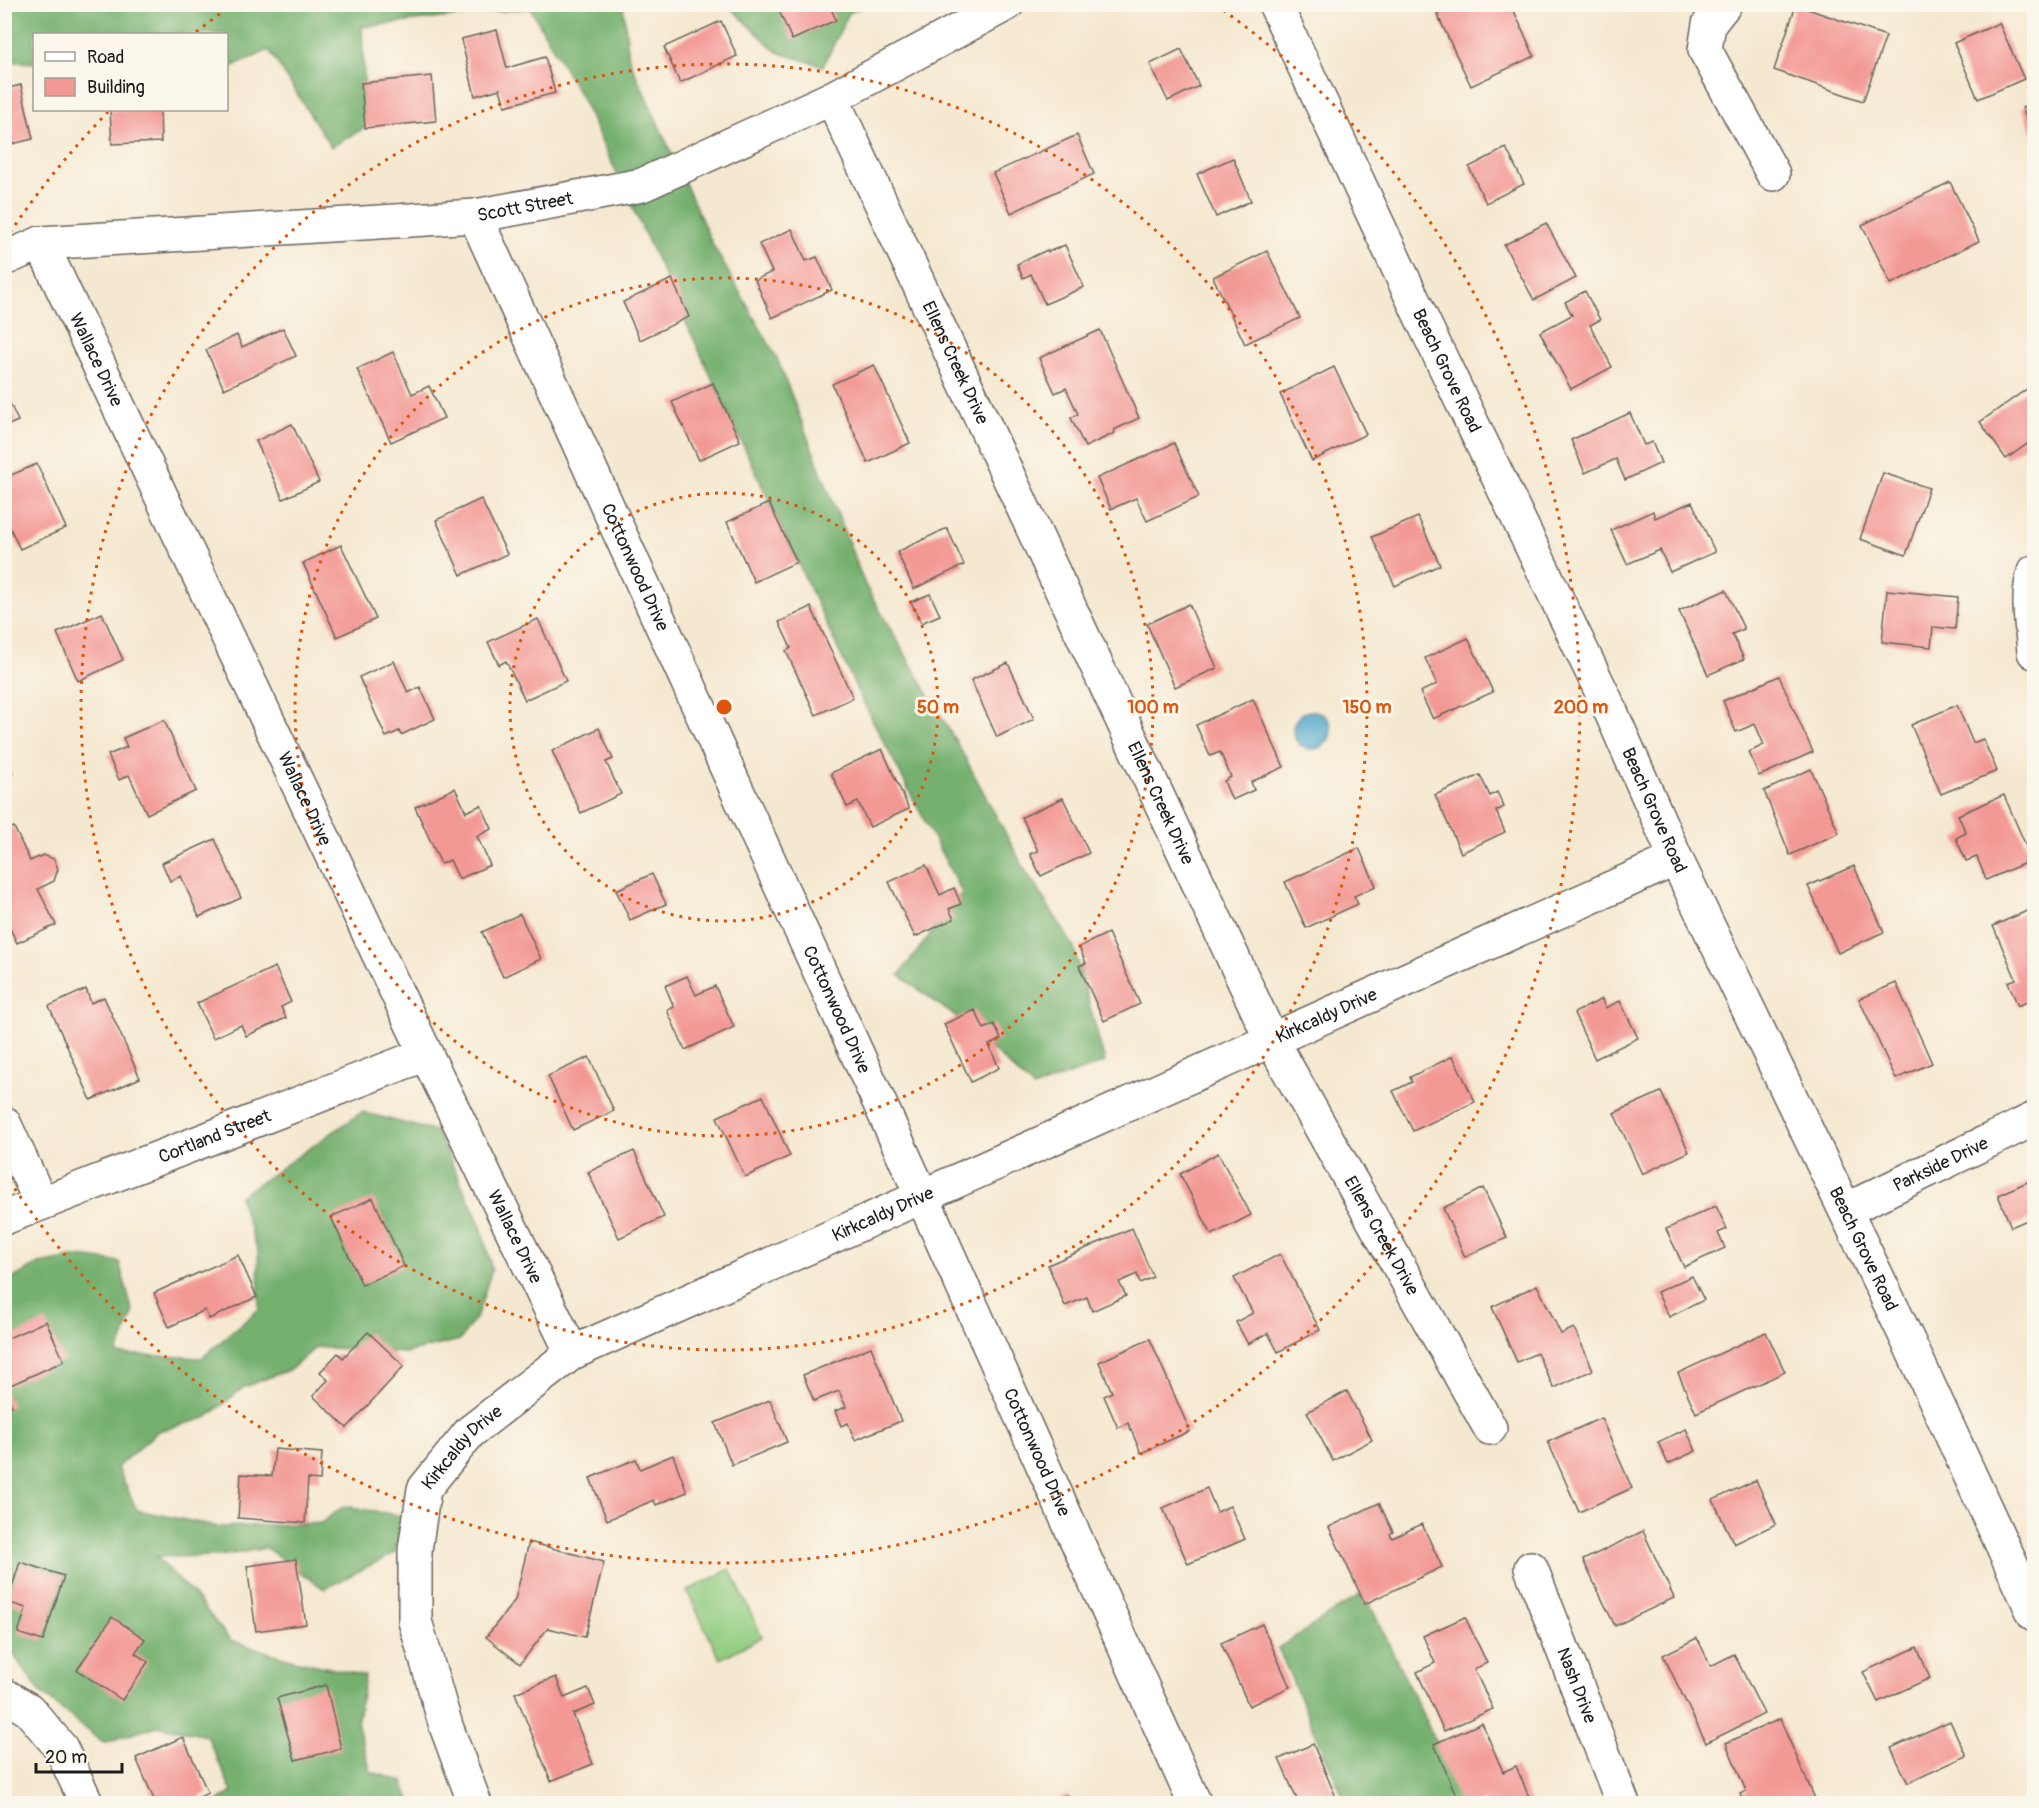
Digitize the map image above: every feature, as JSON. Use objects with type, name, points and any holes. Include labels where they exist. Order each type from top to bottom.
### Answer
[{"type":"street","name":"Scott Street","points":[[4,259],[41,243],[475,216],[642,185],[832,98],[1007,4]]},
{"type":"street","name":"Beach Grove Road","points":[[1275,4],[1422,319],[1607,703],[1676,859],[1846,1210],[2034,1614]]},
{"type":"street","points":[[1725,4],[1709,24],[1705,50],[1773,174]]},
{"type":"street","name":"Ellens Creek Drive","points":[[832,98],[1271,1039],[1490,1428]]},
{"type":"street","name":"Cottonwood Drive","points":[[475,216],[1196,1803]]},
{"type":"street","name":"Wallace Drive","points":[[41,243],[426,1054],[572,1353]]},
{"type":"street","points":[[2034,572],[2031,581],[2034,651]]},
{"type":"street","name":"Kirkcaldy Drive","points":[[475,1803],[446,1726],[415,1621],[415,1550],[424,1489],[470,1432],[572,1353],[1676,859]]},
{"type":"street","name":"Cortland Street","points":[[4,1218],[426,1054]]},
{"type":"street","name":"Parkside Drive","points":[[1846,1210],[2034,1119]]},
{"type":"street","points":[[4,1124],[41,1203]]},
{"type":"street","name":"Nash Drive","points":[[1531,1568],[1623,1803]]},
{"type":"street","points":[[4,1695],[29,1710],[61,1748],[87,1803]]},
{"type":"green space","points":[[4,5],[623,5],[629,59],[713,245],[777,358],[865,585],[962,752],[1024,868],[1073,945],[1105,1062],[1033,1088],[964,1023],[899,975],[962,893],[858,692],[583,101],[530,8],[362,27],[366,127],[331,147],[269,50],[228,69],[228,33],[33,33],[33,63],[5,61]]},
{"type":"green space","points":[[728,5],[865,5],[849,13],[823,66],[777,52]]},
{"type":"green space","points":[[362,1112],[437,1132],[481,1226],[492,1269],[477,1316],[460,1340],[405,1353],[316,1347],[291,1369],[244,1387],[206,1418],[158,1431],[117,1467],[137,1510],[219,1527],[321,1523],[344,1506],[403,1516],[395,1553],[324,1589],[266,1548],[220,1556],[156,1557],[194,1595],[230,1640],[294,1660],[365,1676],[357,1723],[371,1772],[403,1781],[411,1803],[215,1803],[232,1792],[207,1736],[157,1726],[103,1743],[41,1693],[5,1643],[4,1283],[39,1264],[78,1257],[119,1262],[133,1313],[117,1354],[202,1358],[259,1309],[258,1251],[239,1197]]},
{"type":"green space","points":[[730,1569],[762,1637],[720,1659],[687,1591]]},
{"type":"green space","points":[[1364,1592],[1465,1803],[1346,1803],[1278,1648]]},
{"type":"water","points":[[1312,711],[1319,712],[1325,717],[1330,723],[1330,737],[1325,743],[1319,748],[1312,749],[1305,748],[1299,743],[1294,737],[1293,730],[1294,723],[1299,717],[1305,712]]},
{"type":"building","points":[[776,4],[829,4],[836,20],[792,40]]},
{"type":"building","points":[[1457,4],[1511,4],[1534,56],[1471,86],[1437,14]]},
{"type":"building","points":[[1796,5],[1886,36],[1863,101],[1774,70]]},
{"type":"building","points":[[721,21],[737,56],[680,83],[664,47]]},
{"type":"building","points":[[1999,23],[2024,79],[1978,99],[1954,43]]},
{"type":"building","points":[[497,30],[507,68],[545,57],[555,93],[505,106],[500,89],[475,96],[461,39]]},
{"type":"building","points":[[1181,49],[1199,86],[1168,101],[1150,64]]},
{"type":"building","points":[[432,76],[436,121],[365,128],[361,83]]},
{"type":"building","points":[[21,85],[33,139],[4,146],[4,89]]},
{"type":"building","points":[[2034,103],[2034,136],[2022,108]]},
{"type":"building","points":[[110,111],[160,111],[161,142],[112,144]]},
{"type":"building","points":[[1077,135],[1094,174],[1011,213],[993,173]]},
{"type":"building","points":[[1506,148],[1524,184],[1486,203],[1469,167]]},
{"type":"building","points":[[1233,158],[1251,201],[1216,217],[1197,174]]},
{"type":"building","points":[[1950,182],[1979,241],[1891,284],[1862,225]]},
{"type":"building","points":[[1546,223],[1576,278],[1534,300],[1504,245]]},
{"type":"building","points":[[792,229],[806,261],[817,257],[832,290],[772,318],[755,280],[772,272],[759,244]]},
{"type":"building","points":[[1065,245],[1084,287],[1045,304],[1031,274],[1023,278],[1017,264],[1047,250],[1048,252]]},
{"type":"building","points":[[1267,251],[1300,318],[1245,344],[1213,277]]},
{"type":"building","points":[[672,279],[689,317],[640,340],[623,302]]},
{"type":"building","points":[[1585,291],[1600,320],[1590,325],[1612,367],[1571,389],[1540,332],[1572,315],[1565,302]]},
{"type":"building","points":[[283,328],[296,356],[224,389],[206,350],[237,335],[242,347]]},
{"type":"building","points":[[1100,330],[1139,418],[1114,430],[1115,433],[1085,447],[1071,418],[1078,414],[1066,388],[1055,393],[1039,358]]},
{"type":"building","points":[[393,352],[412,394],[429,386],[444,418],[391,442],[357,369]]},
{"type":"building","points":[[874,365],[910,443],[868,463],[832,384]]},
{"type":"building","points":[[1334,367],[1366,434],[1312,461],[1280,394]]},
{"type":"building","points":[[713,383],[740,441],[699,460],[672,402]]},
{"type":"building","points":[[2034,384],[2034,439],[2006,459],[1980,422]]},
{"type":"building","points":[[4,390],[18,421],[4,427]]},
{"type":"building","points":[[1630,413],[1644,445],[1652,442],[1661,463],[1625,480],[1616,459],[1585,473],[1571,440]]},
{"type":"building","points":[[292,424],[319,482],[283,499],[256,441]]},
{"type":"building","points":[[1174,443],[1199,497],[1147,521],[1136,498],[1111,509],[1097,478]]},
{"type":"building","points":[[37,464],[66,528],[20,549],[4,515],[4,478]]},
{"type":"building","points":[[1883,473],[1929,488],[1906,555],[1860,539]]},
{"type":"building","points":[[481,499],[507,554],[461,575],[436,520]]},
{"type":"building","points":[[1692,502],[1715,552],[1670,572],[1660,550],[1627,564],[1611,530],[1653,511],[1655,518]]},
{"type":"building","points":[[769,503],[797,562],[754,582],[727,522]]},
{"type":"building","points":[[1418,517],[1440,565],[1395,586],[1372,537]]},
{"type":"building","points":[[947,528],[964,565],[914,589],[897,552]]},
{"type":"building","points":[[341,545],[376,619],[337,637],[303,563]]},
{"type":"building","points":[[1726,590],[1744,629],[1732,634],[1744,659],[1708,675],[1679,611]]},
{"type":"building","points":[[1887,590],[1958,597],[1955,629],[1933,627],[1931,647],[1882,642]]},
{"type":"building","points":[[930,594],[940,615],[921,623],[911,602]]},
{"type":"building","points":[[1189,604],[1217,668],[1175,687],[1147,624]]},
{"type":"building","points":[[811,607],[853,698],[816,715],[786,651],[791,648],[779,622]]},
{"type":"building","points":[[102,613],[123,660],[78,681],[57,633]]},
{"type":"building","points":[[538,619],[566,681],[525,700],[506,661],[499,665],[488,642]]},
{"type":"building","points":[[1468,638],[1493,692],[1433,719],[1420,692],[1437,684],[1425,658]]},
{"type":"building","points":[[394,661],[408,693],[420,687],[435,719],[401,735],[399,731],[386,737],[359,677]]},
{"type":"building","points":[[1008,663],[1034,719],[997,737],[971,680]]},
{"type":"building","points":[[1779,676],[1813,752],[1759,776],[1749,752],[1764,745],[1755,724],[1736,732],[1723,701]]},
{"type":"building","points":[[1253,699],[1284,767],[1251,782],[1254,790],[1232,800],[1224,781],[1231,777],[1220,752],[1210,756],[1196,725]]},
{"type":"building","points":[[1957,705],[1973,743],[1983,739],[1997,771],[1941,794],[1911,725]]},
{"type":"building","points":[[164,720],[196,791],[147,814],[129,775],[119,780],[108,755],[127,747],[123,738]]},
{"type":"building","points":[[599,728],[613,759],[606,762],[621,794],[581,813],[552,751]]},
{"type":"building","points":[[882,749],[909,809],[870,827],[858,802],[847,807],[831,773]]},
{"type":"building","points":[[4,759],[12,775],[4,779]]},
{"type":"building","points":[[1811,769],[1839,833],[1790,855],[1764,791]]},
{"type":"building","points":[[1480,775],[1490,796],[1497,792],[1504,807],[1496,811],[1505,832],[1461,853],[1435,795]]},
{"type":"building","points":[[455,788],[466,812],[481,805],[492,829],[477,836],[490,865],[459,879],[450,860],[441,864],[415,807]]},
{"type":"building","points":[[2004,795],[2032,860],[1986,880],[1977,857],[1966,861],[1956,838],[1966,833],[1958,815]]},
{"type":"building","points":[[1063,798],[1089,853],[1041,876],[1030,854],[1038,851],[1022,817]]},
{"type":"building","points":[[14,827],[30,861],[43,855],[54,859],[58,869],[54,881],[38,889],[56,925],[17,943],[4,916],[4,831]]},
{"type":"building","points":[[215,839],[241,898],[199,917],[181,876],[170,881],[162,863]]},
{"type":"building","points":[[1359,848],[1376,886],[1354,896],[1358,904],[1306,928],[1285,882]]},
{"type":"building","points":[[926,865],[940,895],[954,888],[961,904],[949,909],[954,919],[915,937],[889,882]]},
{"type":"building","points":[[1854,866],[1884,932],[1838,953],[1808,886]]},
{"type":"building","points":[[652,874],[666,904],[630,920],[616,890]]},
{"type":"building","points":[[2034,908],[2034,999],[2018,1006],[2008,982],[2016,979],[1993,926]]},
{"type":"building","points":[[520,914],[541,959],[503,977],[482,932]]},
{"type":"building","points":[[1108,933],[1140,1004],[1104,1021],[1079,966],[1086,963],[1079,947]]},
{"type":"building","points":[[275,967],[291,1002],[281,1007],[286,1018],[246,1036],[241,1025],[213,1038],[197,1003]]},
{"type":"building","points":[[687,976],[696,995],[715,986],[734,1027],[685,1050],[667,1010],[674,1007],[665,986]]},
{"type":"building","points":[[1896,983],[1932,1063],[1896,1079],[1859,999]]},
{"type":"building","points":[[86,989],[91,1003],[104,997],[140,1078],[91,1100],[49,1006]]},
{"type":"building","points":[[1602,999],[1605,1008],[1620,1001],[1638,1038],[1595,1059],[1574,1013]]},
{"type":"building","points":[[975,1010],[984,1029],[994,1024],[1001,1039],[989,1045],[999,1068],[971,1082],[944,1024]]},
{"type":"building","points":[[1453,1056],[1475,1102],[1413,1131],[1393,1091],[1412,1082],[1410,1077]]},
{"type":"building","points":[[589,1057],[614,1111],[573,1130],[548,1076]]},
{"type":"building","points":[[1661,1092],[1689,1152],[1642,1174],[1614,1113]]},
{"type":"building","points":[[763,1096],[790,1156],[745,1177],[717,1117]]},
{"type":"building","points":[[634,1151],[664,1217],[619,1238],[588,1172]]},
{"type":"building","points":[[1218,1153],[1251,1215],[1212,1235],[1180,1174]]},
{"type":"building","points":[[2034,1179],[2034,1217],[2011,1227],[1998,1195]]},
{"type":"building","points":[[1483,1188],[1507,1238],[1465,1257],[1443,1208]]},
{"type":"building","points":[[373,1198],[404,1266],[362,1285],[331,1217]]},
{"type":"building","points":[[1716,1206],[1727,1229],[1718,1233],[1725,1248],[1684,1267],[1666,1229]]},
{"type":"building","points":[[1132,1228],[1153,1277],[1140,1283],[1137,1274],[1119,1282],[1126,1296],[1092,1311],[1087,1297],[1065,1306],[1048,1265]]},
{"type":"building","points":[[1280,1254],[1320,1330],[1278,1352],[1268,1333],[1248,1344],[1236,1322],[1253,1313],[1234,1278]]},
{"type":"building","points":[[238,1255],[257,1297],[209,1319],[205,1310],[169,1327],[154,1293]]},
{"type":"building","points":[[1692,1276],[1704,1300],[1669,1317],[1657,1292]]},
{"type":"building","points":[[1537,1285],[1561,1334],[1574,1328],[1593,1370],[1554,1388],[1537,1353],[1517,1362],[1492,1307]]},
{"type":"building","points":[[46,1321],[64,1361],[4,1388],[4,1340]]},
{"type":"building","points":[[368,1332],[404,1366],[347,1428],[313,1396],[328,1380],[320,1372],[338,1353],[343,1358]]},
{"type":"building","points":[[1766,1332],[1785,1372],[1696,1413],[1678,1373]]},
{"type":"building","points":[[1150,1339],[1190,1431],[1141,1453],[1128,1423],[1118,1428],[1104,1396],[1112,1392],[1099,1362]]},
{"type":"building","points":[[871,1347],[901,1421],[855,1440],[848,1423],[841,1426],[835,1411],[846,1407],[839,1391],[814,1401],[803,1375]]},
{"type":"building","points":[[4,1390],[12,1406],[4,1409]]},
{"type":"building","points":[[1347,1391],[1372,1440],[1333,1461],[1307,1412]]},
{"type":"building","points":[[770,1400],[787,1442],[732,1465],[715,1423]]},
{"type":"building","points":[[1601,1418],[1632,1488],[1579,1512],[1548,1442]]},
{"type":"building","points":[[1686,1429],[1696,1451],[1668,1464],[1658,1442]]},
{"type":"building","points":[[275,1449],[322,1453],[320,1480],[308,1479],[305,1523],[238,1518],[241,1474],[272,1476]]},
{"type":"building","points":[[673,1455],[687,1492],[656,1505],[654,1500],[607,1520],[590,1478],[636,1459],[640,1469]]},
{"type":"building","points":[[1756,1480],[1776,1524],[1734,1544],[1713,1500]]},
{"type":"building","points":[[1207,1488],[1217,1512],[1230,1506],[1245,1539],[1188,1564],[1163,1508]]},
{"type":"building","points":[[1379,1503],[1393,1532],[1390,1534],[1392,1538],[1422,1524],[1442,1567],[1365,1604],[1329,1527]]},
{"type":"building","points":[[1643,1531],[1674,1598],[1615,1626],[1583,1560]]},
{"type":"building","points":[[529,1542],[604,1562],[585,1637],[548,1628],[520,1664],[486,1637],[515,1600]]},
{"type":"building","points":[[296,1559],[306,1624],[256,1631],[247,1566]]},
{"type":"building","points":[[20,1562],[64,1576],[43,1641],[18,1633],[26,1608],[7,1602]]},
{"type":"building","points":[[112,1617],[145,1639],[135,1653],[148,1662],[122,1700],[77,1670]]},
{"type":"building","points":[[1465,1617],[1487,1663],[1474,1669],[1493,1709],[1444,1731],[1417,1672],[1435,1663],[1423,1636]]},
{"type":"building","points":[[1262,1624],[1290,1687],[1249,1706],[1221,1643]]},
{"type":"building","points":[[1697,1638],[1711,1666],[1734,1654],[1764,1714],[1706,1743],[1663,1655]]},
{"type":"building","points":[[1917,1647],[1930,1678],[1878,1702],[1863,1672]]},
{"type":"building","points":[[556,1677],[564,1698],[588,1688],[595,1705],[573,1714],[593,1764],[551,1781],[515,1693]]},
{"type":"building","points":[[326,1685],[341,1749],[295,1760],[277,1698]]},
{"type":"building","points":[[1780,1719],[1816,1801],[1811,1804],[1744,1804],[1740,1794],[1746,1791],[1726,1743]]},
{"type":"building","points":[[1950,1721],[1966,1756],[1908,1783],[1891,1748]]},
{"type":"building","points":[[1482,1723],[1503,1772],[1516,1766],[1532,1804],[1485,1804],[1483,1801],[1478,1804],[1460,1804],[1434,1744]]},
{"type":"building","points":[[183,1737],[208,1793],[185,1804],[156,1804],[136,1758]]},
{"type":"building","points":[[1313,1744],[1339,1804],[1299,1804],[1279,1759]]},
{"type":"building","points":[[1067,1795],[1070,1804],[1047,1804],[1047,1803]]}]
